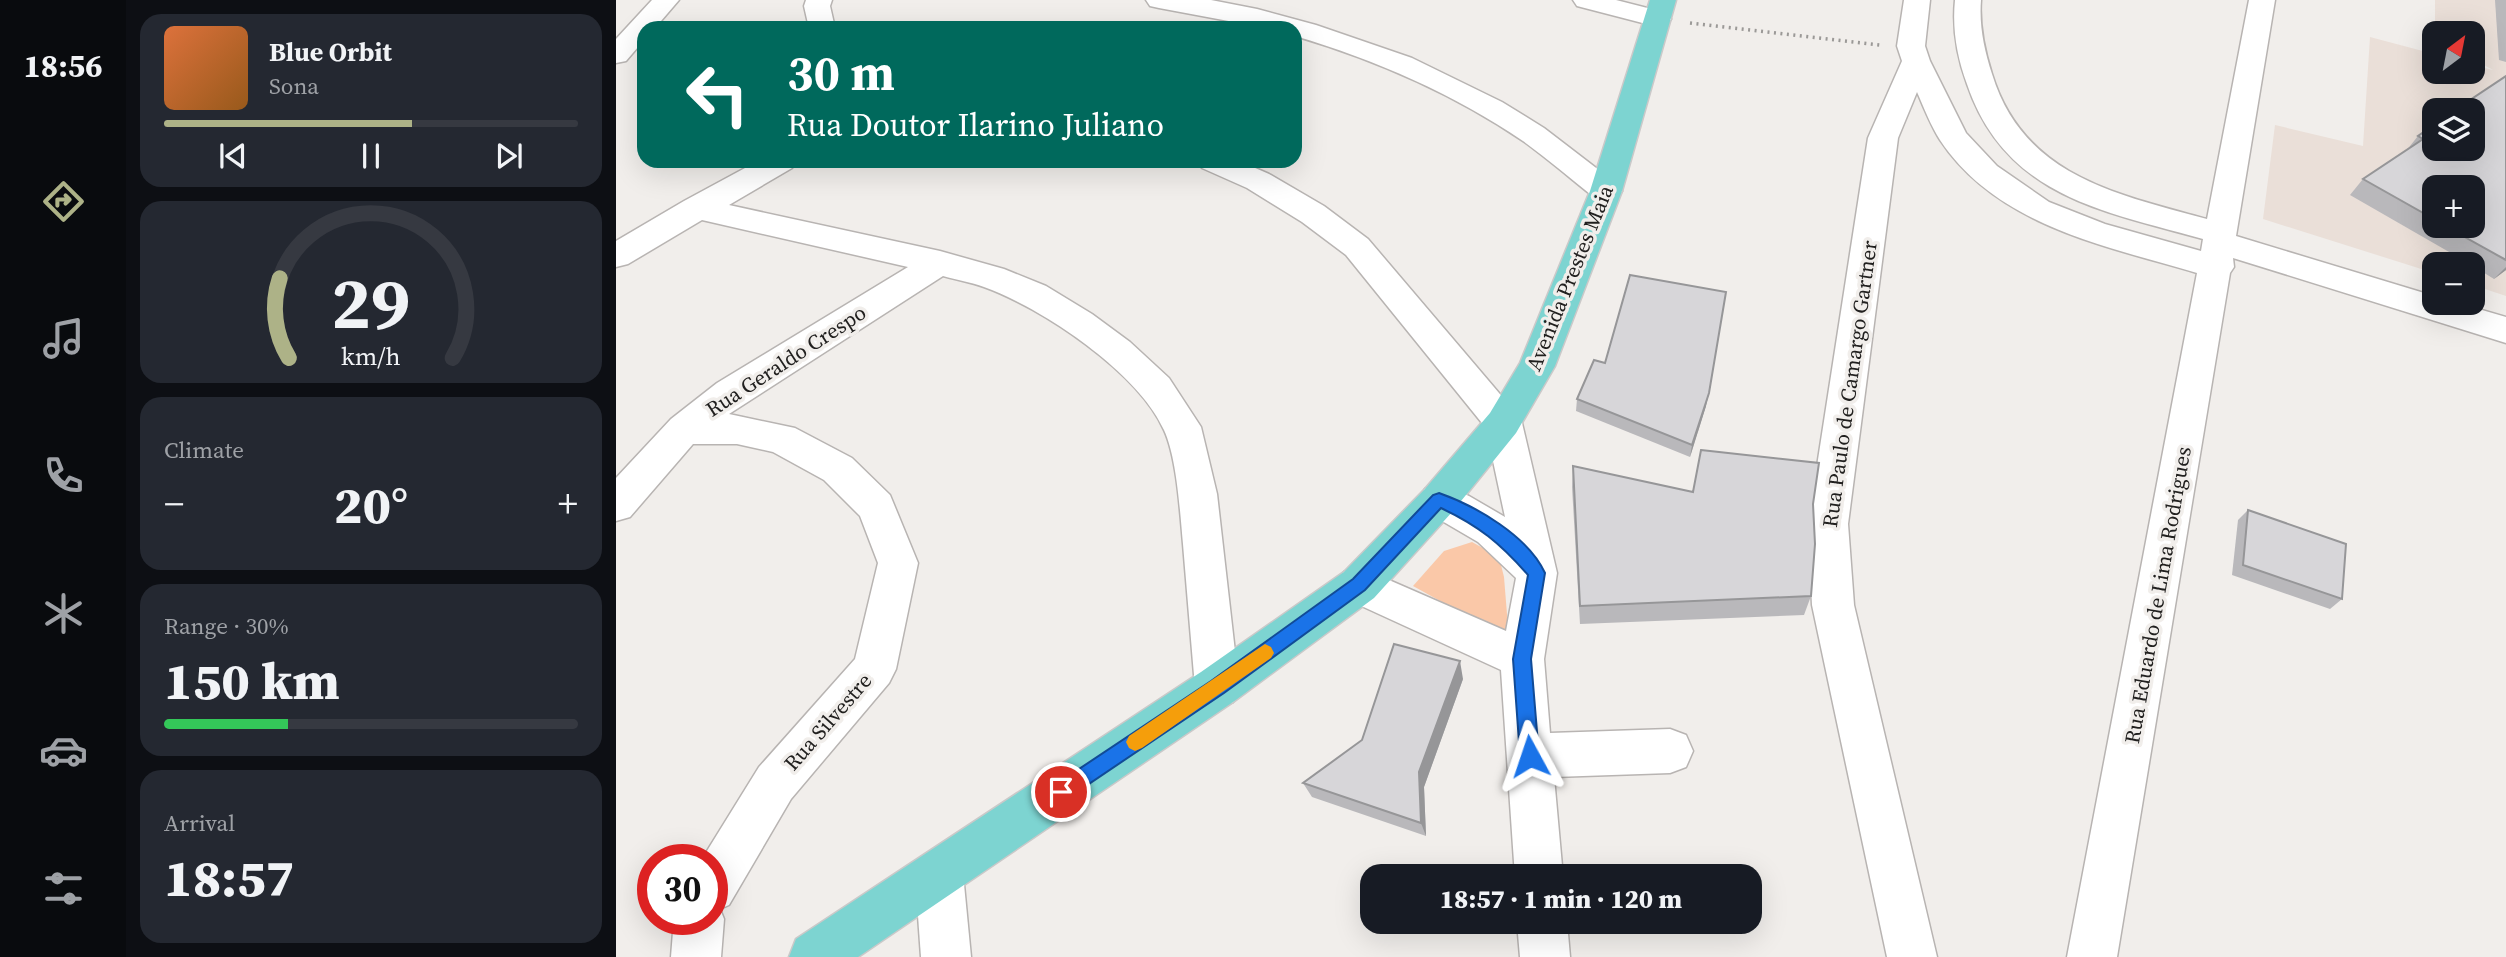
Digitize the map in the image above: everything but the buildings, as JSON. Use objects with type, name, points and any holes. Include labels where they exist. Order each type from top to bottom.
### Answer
[{"type":"main road","name":"Avenida Prestes Maia","points":[[814,957],[1217,687],[1359,584],[1439,500],[1503,423],[1537,366],[1606,191],[1661,10]]},
{"type":"street","points":[[647,21],[666,0]]},
{"type":"street","points":[[819,0],[817,6],[820,21]]},
{"type":"street","points":[[1159,0],[1205,6],[1272,21]]},
{"type":"street","points":[[1586,0],[1661,10]]},
{"type":"street","name":"Rua Paulo de Camargo Gartner","points":[[1912,957],[1833,605],[1828,524],[1906,133],[1917,0]]},
{"type":"street","points":[[1968,0],[1966,32],[1988,106],[2012,142],[2030,160],[2063,181],[2219,247],[2506,330]]},
{"type":"street","name":"Rua Eduardo de Lima Rodrigues","points":[[2092,957],[2262,0]]},
{"type":"street","points":[[1302,29],[1408,68],[1467,96],[1533,135],[1606,191]]},
{"type":"street","points":[[616,55],[637,32]]},
{"type":"street","points":[[1913,54],[1953,137],[1986,173],[2038,209],[2094,232],[2219,247]]},
{"type":"street","points":[[1906,133],[1953,137]]},
{"type":"street","points":[[616,256],[768,168]]},
{"type":"street","points":[[1229,168],[1258,181],[1313,214],[1357,247],[1503,423],[1537,573],[1522,659],[1538,864]]},
{"type":"street","points":[[695,208],[940,262],[1002,281],[1034,295],[1080,323],[1118,351],[1156,388],[1182,427],[1198,494],[1217,687]]},
{"type":"street","name":"Rua Geraldo Crespo","points":[[616,505],[684,429],[730,393],[940,262]]},
{"type":"street","name":"Rua Silvestre","points":[[684,429],[737,429],[782,439],[838,469],[876,507],[898,563],[874,669],[775,783],[728,861]]},
{"type":"street","points":[[1439,500],[1479,519],[1508,540],[1537,573]]},
{"type":"street","points":[[1359,584],[1522,659]]},
{"type":"street","points":[[1530,756],[1670,751]]},
{"type":"street","points":[[939,874],[946,957]]},
{"type":"street","points":[[1543,934],[1545,957]]},
{"type":"street","points":[[696,957],[698,935]]},
{"type":"path","points":[[1661,10],[1913,54]]},
{"type":"shaded area","points":[[2435,0],[2506,0],[2506,296],[2485,289],[2485,252],[2422,252],[2422,269],[2263,219],[2275,125],[2363,146],[2370,37],[2422,51],[2422,84],[2485,84],[2485,68],[2493,70],[2485,66],[2485,21],[2435,21]]},
{"type":"shaded area","points":[[1472,542],[1499,557],[1504,577],[1509,639],[1413,586],[1444,551]]},
{"type":"slow traffic","points":[[1135,742],[1265,653]]},
{"type":"route","points":[[1061,792],[1217,687],[1359,584],[1439,500],[1479,519],[1508,540],[1537,573],[1522,659],[1530,756]]}]
